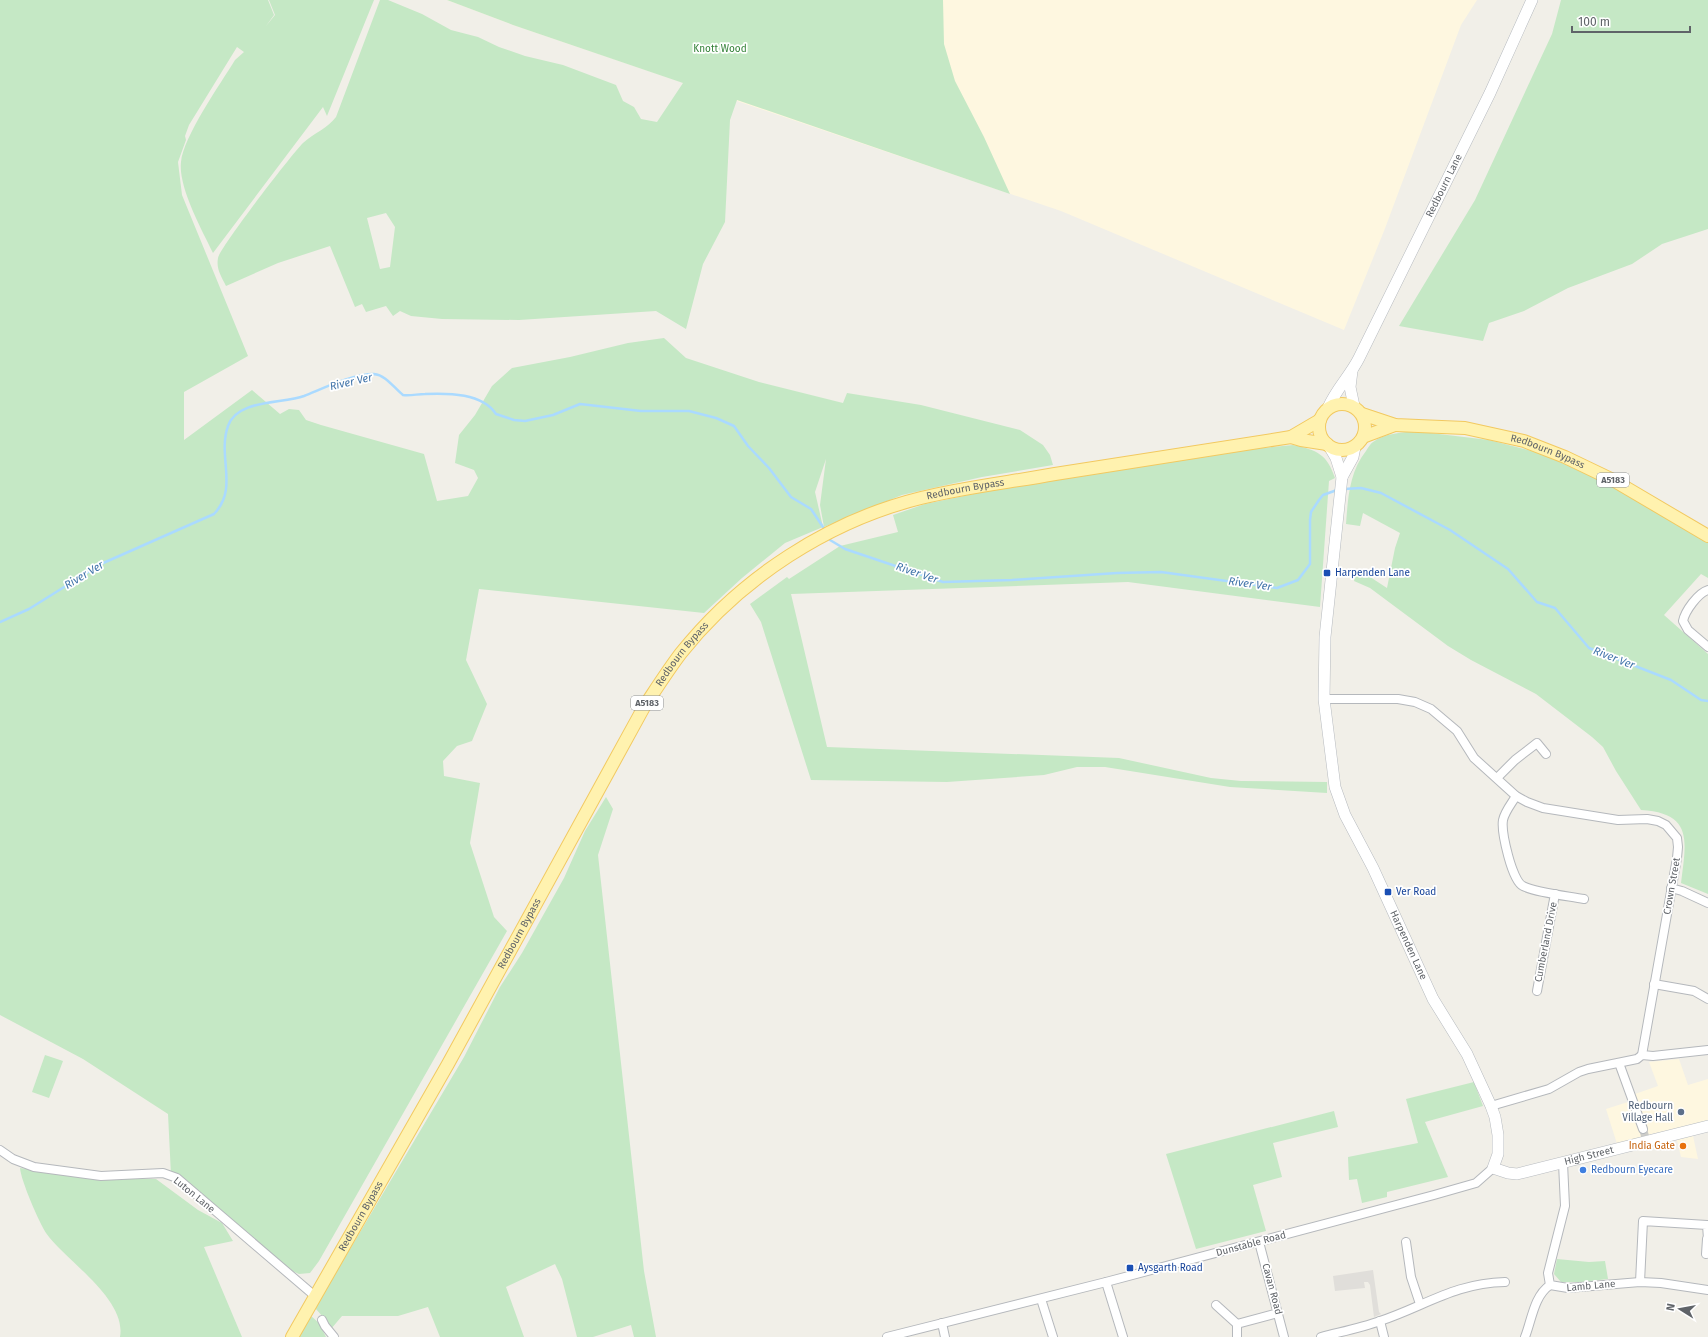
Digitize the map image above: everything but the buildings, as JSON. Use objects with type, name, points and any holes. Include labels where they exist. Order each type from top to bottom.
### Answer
[{"type":"main road","points":[[1340,403],[1358,410],[1366,425],[1363,437],[1355,446],[1344,450],[1328,445],[1319,431],[1320,420],[1328,408],[1340,403]]},
{"type":"main road","name":"Redbourn Bypass","points":[[1358,410],[1394,425],[1465,428],[1494,433],[1536,445],[1613,480],[1652,501],[1708,536]]},
{"type":"main road","name":"Redbourn Bypass","points":[[292,1337],[448,1064],[644,707],[682,652],[713,618],[741,592],[764,573],[838,528],[872,513],[921,498],[1012,481],[1292,437],[1320,420]]},
{"type":"main road","name":"Redbourn Bypass","points":[[1363,437],[1394,425]]},
{"type":"main road","name":"Redbourn Bypass","points":[[1292,437],[1328,445]]},
{"type":"street","name":"Redbourn Lane","points":[[1328,408],[1333,397],[1352,370],[1493,86],[1532,0]]},
{"type":"street","name":"Redbourn Lane","points":[[1352,370],[1350,387],[1358,410]]},
{"type":"street","name":"Harpenden Lane","points":[[1328,445],[1336,458],[1342,482]]},
{"type":"street","name":"Harpenden Lane","points":[[1355,446],[1353,457],[1342,482],[1325,637],[1324,699],[1335,787],[1346,815],[1373,868],[1433,999],[1467,1054],[1491,1106],[1495,1117],[1498,1135],[1498,1154],[1493,1168]]},
{"type":"street","points":[[1708,590],[1703,592],[1687,611],[1683,621],[1688,630],[1708,647]]},
{"type":"street","points":[[1324,699],[1398,699],[1415,702],[1431,710],[1457,731],[1474,758],[1516,796]]},
{"type":"street","points":[[1497,778],[1515,760],[1537,743],[1546,754]]},
{"type":"street","name":"Crown Street","points":[[1516,796],[1543,808],[1618,820],[1651,819],[1666,825],[1677,838],[1678,847],[1642,1055]]},
{"type":"street","name":"Cumberland Drive","points":[[1516,796],[1504,815],[1502,824],[1513,872],[1518,881],[1524,887],[1584,899]]},
{"type":"street","points":[[1671,888],[1682,891],[1708,903]]},
{"type":"street","name":"Cumberland Drive","points":[[1537,991],[1555,894]]},
{"type":"street","points":[[1654,984],[1694,991],[1708,999]]},
{"type":"street","points":[[1491,1106],[1549,1089],[1579,1072],[1637,1059],[1642,1055],[1652,1056],[1708,1050]]},
{"type":"street","points":[[1619,1063],[1645,1136]]},
{"type":"street","name":"High Street","points":[[1493,1168],[1508,1174],[1517,1174],[1563,1163],[1645,1136],[1708,1126]]},
{"type":"street","name":"Luton Lane","points":[[0,1150],[13,1159],[34,1167],[100,1176],[163,1173],[177,1178],[316,1297]]},
{"type":"street","points":[[1525,1337],[1542,1290],[1550,1285],[1548,1273],[1565,1206],[1563,1163]]},
{"type":"street","name":"Dunstable Road","points":[[887,1337],[1041,1299],[1476,1183],[1493,1168]]},
{"type":"street","points":[[1640,1282],[1643,1221],[1707,1225],[1708,1239],[1706,1254]]},
{"type":"street","name":"Cavan Road","points":[[1258,1242],[1284,1337]]},
{"type":"street","points":[[1406,1242],[1411,1277],[1420,1304]]},
{"type":"street","points":[[1106,1282],[1123,1337]]},
{"type":"street","points":[[1321,1337],[1380,1321],[1470,1285],[1505,1282]]},
{"type":"street","name":"Lamb Lane","points":[[1550,1285],[1568,1288],[1640,1282],[1661,1283],[1708,1290]]},
{"type":"street","points":[[1041,1299],[1053,1337]]},
{"type":"street","points":[[1216,1305],[1236,1324],[1238,1337]]},
{"type":"street","points":[[1236,1324],[1278,1313]]},
{"type":"street","points":[[322,1320],[334,1337]]},
{"type":"street","points":[[1380,1321],[1384,1337]]},
{"type":"street","points":[[942,1323],[945,1337]]},
{"type":"shaded area","points":[[447,0],[1477,0],[1461,25],[1384,231],[1344,330],[1061,211],[513,25]]},
{"type":"shaded area","points":[[1679,1059],[1688,1085],[1708,1079],[1708,1121],[1647,1135],[1632,1095],[1658,1086],[1649,1062]]},
{"type":"shaded area","points":[[1631,1101],[1638,1118],[1643,1137],[1617,1144],[1606,1109]]},
{"type":"shaded area","name":"India Gate","points":[[1693,1136],[1698,1159],[1681,1157],[1677,1140]]},
{"type":"shaded area","points":[[1373,1270],[1379,1312],[1381,1314],[1374,1317],[1370,1285],[1368,1282],[1364,1282],[1365,1288],[1335,1291],[1333,1276]]},
{"type":"green space","points":[[0,0],[268,0],[274,15],[266,26],[275,15],[269,0],[374,0],[327,116],[323,107],[213,253],[197,221],[187,196],[183,184],[181,162],[183,151],[195,125],[235,60],[244,52],[237,47],[189,125],[185,136],[186,140],[178,162],[182,195],[248,356],[184,392],[184,440],[252,390],[280,414],[289,409],[299,410],[306,420],[424,454],[437,501],[468,496],[478,478],[474,470],[455,463],[459,435],[475,415],[492,386],[512,368],[570,357],[628,343],[664,338],[686,358],[759,382],[843,403],[847,393],[921,405],[1020,430],[1043,445],[1050,455],[1053,465],[982,477],[902,495],[824,527],[820,505],[826,459],[815,492],[823,527],[785,543],[742,578],[704,613],[479,589],[466,660],[487,704],[472,741],[457,746],[443,761],[444,776],[480,783],[470,843],[494,917],[507,931],[319,1261],[310,1273],[299,1274],[290,1270],[261,1244],[171,1175],[168,1114],[83,1059],[0,1015]]},
{"type":"green space","name":"Knott Wood","points":[[380,0],[388,0],[422,14],[451,30],[478,37],[499,47],[525,56],[563,65],[616,85],[623,101],[634,107],[641,119],[657,122],[683,83],[513,25],[447,0],[943,0],[944,44],[955,81],[984,137],[1010,194],[737,100],[730,120],[725,222],[703,264],[686,329],[656,311],[519,320],[442,319],[411,316],[400,311],[393,316],[386,306],[366,312],[362,304],[355,307],[330,246],[278,263],[226,286],[219,272],[218,266],[218,258],[222,250],[257,200],[296,151],[303,143],[333,121],[336,117]],"holes":[[[386,213],[395,227],[390,267],[380,269],[367,218]]]},
{"type":"green space","points":[[1561,0],[1708,0],[1708,229],[1662,244],[1632,264],[1568,288],[1524,311],[1489,323],[1483,341],[1399,326],[1475,200],[1552,34]]},
{"type":"green space","points":[[1414,431],[1489,440],[1540,453],[1623,491],[1708,542],[1708,578],[1701,574],[1664,615],[1708,654],[1708,894],[1681,883],[1685,843],[1683,832],[1678,824],[1670,817],[1658,812],[1641,810],[1616,771],[1603,747],[1592,737],[1536,694],[1471,660],[1448,646],[1370,588],[1354,581],[1356,573],[1367,575],[1387,588],[1395,548],[1400,533],[1363,513],[1360,526],[1346,524],[1350,486],[1356,468],[1360,459],[1373,442],[1388,435]]},
{"type":"green space","points":[[1293,445],[1315,451],[1320,454],[1325,458],[1335,478],[1329,481],[1320,607],[1128,582],[791,594],[827,747],[1119,758],[1211,778],[1241,781],[1327,782],[1327,793],[1230,787],[1105,767],[1077,767],[1044,775],[947,782],[811,780],[761,622],[750,604],[787,577],[789,579],[840,546],[898,532],[893,515],[925,504],[1026,483],[1262,448]]},
{"type":"green space","points":[[606,797],[613,809],[598,855],[644,1271],[656,1337],[634,1337],[631,1325],[593,1337],[577,1337],[562,1279],[555,1264],[506,1287],[524,1337],[440,1337],[428,1307],[398,1316],[342,1316],[331,1329],[315,1308],[464,1057],[500,987],[522,953],[564,878],[585,831]]},
{"type":"green space","points":[[45,1055],[63,1061],[49,1098],[32,1092]]},
{"type":"green space","points":[[1474,1082],[1483,1106],[1425,1122],[1448,1177],[1387,1192],[1387,1197],[1362,1203],[1357,1179],[1349,1180],[1348,1157],[1418,1143],[1406,1099]]},
{"type":"green space","points":[[1334,1111],[1338,1127],[1273,1143],[1282,1177],[1253,1185],[1266,1231],[1196,1249],[1166,1154]]},
{"type":"green space","points":[[20,1168],[81,1177],[156,1179],[198,1210],[222,1223],[233,1241],[204,1247],[242,1337],[120,1337],[120,1323],[114,1309],[105,1295],[46,1233],[31,1201]]},
{"type":"green space","points":[[1557,1259],[1589,1262],[1605,1261],[1608,1279],[1582,1282],[1561,1282],[1554,1274]]},
{"type":"green space","points":[[311,1316],[319,1323],[326,1337],[298,1337]]},
{"type":"waterway","name":"River Ver","points":[[0,622],[29,609],[101,564],[214,514],[221,504],[227,483],[225,438],[228,426],[233,417],[241,411],[261,404],[304,396],[338,382],[365,375],[374,374],[382,377],[390,382],[403,395],[454,394],[474,398],[490,407],[496,414],[514,420],[525,421],[553,415],[580,404],[641,411],[689,411],[716,418],[734,426],[748,446],[769,468],[791,497],[811,509],[823,527]]},
{"type":"waterway","name":"River Ver","points":[[1344,489],[1361,488],[1381,493],[1450,530],[1508,569],[1537,602],[1555,608],[1589,648],[1671,680],[1701,700],[1708,701]]},
{"type":"waterway","name":"River Ver","points":[[830,540],[845,549],[943,582],[1161,572],[1277,588],[1298,580],[1310,564],[1311,512],[1323,495],[1337,490]]},
{"type":"tunnel","points":[[1643,1129],[1645,1136]]},
{"type":"place","name":"Harpenden Lane","points":[[1327,573]]},
{"type":"place","name":"Ver Road","points":[[1388,892]]},
{"type":"place","name":"Redbourn Village Hall","points":[[1681,1112]]},
{"type":"place","name":"India Gate","points":[[1683,1146]]},
{"type":"place","name":"Redbourn Eyecare","points":[[1583,1170]]},
{"type":"place","name":"Aysgarth Road","points":[[1130,1268]]}]
